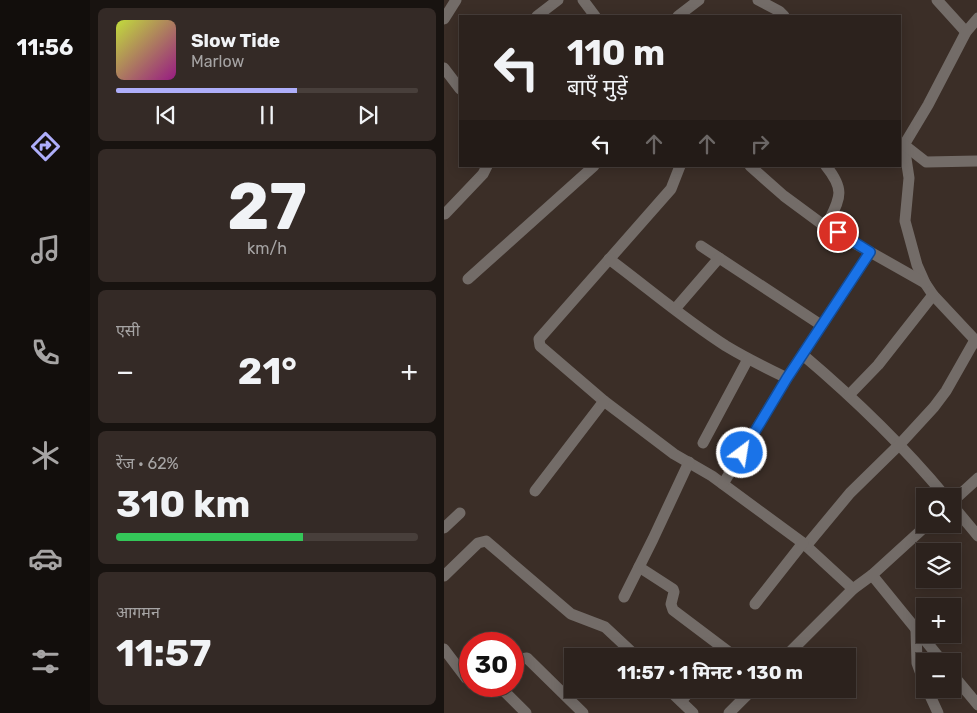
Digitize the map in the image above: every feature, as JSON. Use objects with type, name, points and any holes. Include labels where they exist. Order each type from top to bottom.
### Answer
[{"type":"street","points":[[444,19],[456,0]]},
{"type":"street","points":[[538,15],[558,0]]},
{"type":"street","points":[[583,0],[594,15]]},
{"type":"street","points":[[679,15],[700,0]]},
{"type":"street","points":[[938,0],[966,32]]},
{"type":"street","points":[[763,1],[783,15]]},
{"type":"street","points":[[755,604],[850,492],[900,444],[943,395],[976,341],[933,295],[917,265],[905,221],[909,170],[902,143],[928,105],[966,32],[977,18]]},
{"type":"street","points":[[444,68],[458,82]]},
{"type":"street","points":[[902,143],[926,162],[977,161]]},
{"type":"street","points":[[445,214],[483,174],[486,167]]},
{"type":"street","points":[[468,279],[593,167]]},
{"type":"street","points":[[680,167],[671,189],[538,339],[538,343],[604,401],[674,454],[724,484],[804,545],[853,590]]},
{"type":"street","points":[[751,167],[784,196],[826,227],[925,283]]},
{"type":"street","points":[[826,227],[839,200],[840,191],[835,177],[828,167]]},
{"type":"street","points":[[701,246],[821,325]]},
{"type":"street","points":[[724,484],[787,378],[870,252]]},
{"type":"street","points":[[675,309],[719,258]]},
{"type":"street","points":[[610,259],[724,344],[748,359],[787,378]]},
{"type":"street","points":[[850,394],[878,365],[933,295]]},
{"type":"street","points":[[803,355],[850,394],[900,444],[938,488]]},
{"type":"street","points":[[703,443],[748,359]]},
{"type":"street","points":[[535,491],[604,401]]},
{"type":"street","points":[[624,597],[688,462]]},
{"type":"street","points":[[961,493],[977,478]]},
{"type":"street","points":[[444,528],[460,513]]},
{"type":"street","points":[[961,516],[977,536]]},
{"type":"street","points":[[794,648],[853,590],[918,533]]},
{"type":"street","points":[[444,576],[478,542],[486,541],[571,614],[606,627],[628,648]]},
{"type":"street","points":[[639,567],[673,589],[671,604],[673,610],[720,648]]},
{"type":"street","points":[[872,575],[916,630]]},
{"type":"street","points":[[927,643],[935,653]]},
{"type":"street","points":[[444,649],[459,669]]},
{"type":"street","points":[[524,659],[527,658],[582,713]]},
{"type":"street","points":[[961,685],[977,705]]},
{"type":"street","points":[[510,697],[526,713]]},
{"type":"street","points":[[678,698],[693,713]]},
{"type":"street","points":[[681,701],[684,698]]},
{"type":"street","points":[[729,713],[744,698]]},
{"type":"street","points":[[931,698],[938,713]]},
{"type":"route","points":[[742,453],[787,378],[870,252],[838,232]]}]
